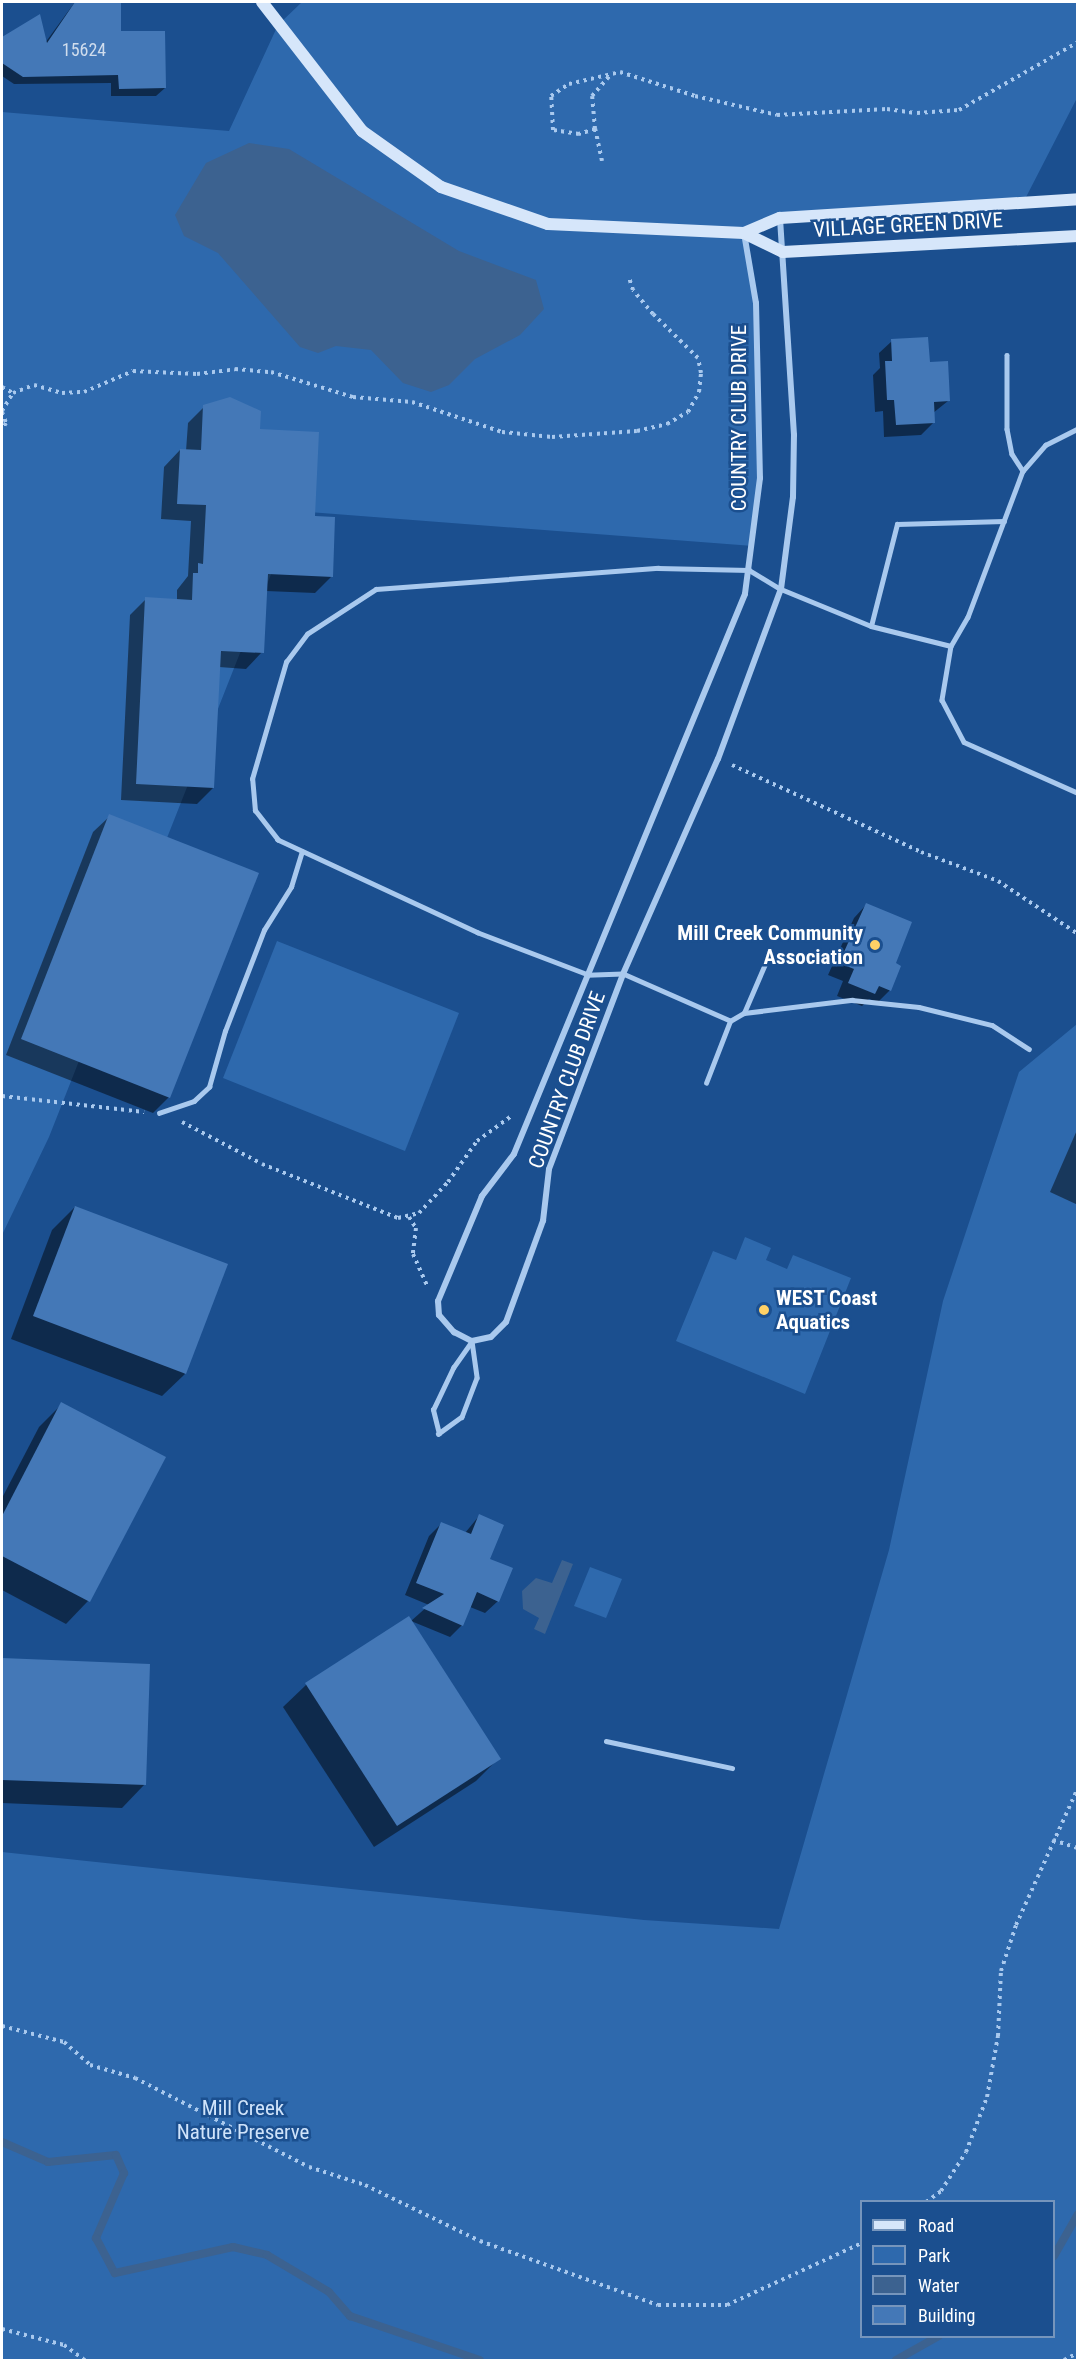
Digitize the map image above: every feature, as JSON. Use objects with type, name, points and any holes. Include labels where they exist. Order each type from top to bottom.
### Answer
[{"type":"street","name":"VILLAGE GREEN DRIVE","points":[[262,2],[362,131],[441,187],[548,224],[744,232],[780,218],[1077,199]]},
{"type":"street","name":"COUNTRY CLUB DRIVE","points":[[472,1341],[491,1336],[506,1322],[543,1221],[549,1169],[623,974],[718,759],[781,589],[793,497],[794,435],[780,218]]},
{"type":"street","name":"VILLAGE GREEN DRIVE","points":[[744,232],[783,252],[1077,236]]},
{"type":"street","name":"COUNTRY CLUB DRIVE","points":[[438,1301],[482,1196],[514,1154],[745,594],[760,478],[756,303],[744,232]]},
{"type":"street","points":[[438,1301],[439,1315],[454,1332],[472,1341]]},
{"type":"lane","points":[[1007,355],[1007,429],[1012,454],[1023,471]]},
{"type":"lane","points":[[1077,429],[1046,445],[1023,471],[968,617],[951,646],[942,700],[964,742],[1077,793]]},
{"type":"lane","points":[[871,626],[897,524],[1004,521]]},
{"type":"lane","points":[[730,1021],[623,974],[588,975],[478,933],[278,840],[255,811],[252,779],[286,662],[307,634],[339,609],[376,589],[658,568],[749,570],[781,589],[871,626],[951,646]]},
{"type":"lane","points":[[159,1113],[194,1101],[209,1087],[225,1031],[264,930],[291,887],[302,852]]},
{"type":"lane","points":[[744,1013],[765,964]]},
{"type":"lane","points":[[706,1083],[730,1021],[744,1013],[852,1000],[920,1006],[992,1025],[1029,1049]]},
{"type":"lane","points":[[472,1341],[477,1378],[462,1418],[439,1434],[433,1410],[453,1368],[472,1341]]},
{"type":"lane","points":[[606,1741],[732,1768]]},
{"type":"path","points":[[595,129],[579,134],[553,130],[551,96],[569,84],[620,72],[695,96],[777,115],[887,109],[918,113],[959,110],[1077,42]]},
{"type":"path","points":[[602,161],[595,129],[592,96],[611,73]]},
{"type":"path","points":[[2,429],[6,423],[2,412],[13,393],[34,385],[62,393],[84,392],[133,371],[197,374],[235,369],[271,372],[353,398],[412,402],[502,432],[552,437],[637,431],[667,424],[688,412],[699,392],[701,373],[698,358],[653,314],[633,290],[629,278]]},
{"type":"path","points":[[2,387],[13,393]]},
{"type":"path","points":[[718,759],[921,852],[998,881],[1077,934]]},
{"type":"path","points":[[2,1096],[106,1111],[159,1113],[204,1131],[262,1164],[376,1210],[409,1217],[416,1228],[413,1254],[420,1277],[438,1301]]},
{"type":"path","points":[[409,1217],[432,1201],[477,1141],[515,1114]]},
{"type":"path","points":[[929,2200],[941,2191],[966,2152],[987,2097],[999,2036],[1001,1971],[1016,1925],[1077,1788]]},
{"type":"path","points":[[1053,1840],[1077,1848]]},
{"type":"path","points":[[2,2026],[64,2042],[90,2065],[135,2078],[309,2167],[364,2185],[480,2241],[658,2305],[726,2305],[860,2243]]},
{"type":"path","points":[[2,2329],[64,2345],[86,2361]]},
{"type":"path","points":[[1064,2361],[1077,2353]]},
{"type":"green space","points":[[302,2],[1077,2],[1077,98],[1023,203],[780,218],[744,233],[756,303],[760,478],[753,546],[296,511],[49,1137],[2,1235],[2,112],[229,131],[278,25]]},
{"type":"green space","points":[[277,941],[459,1013],[405,1151],[223,1078]]},
{"type":"green space","name":"Mill Creek Nature Preserve","points":[[1077,1024],[1077,2360],[2,2360],[2,1852],[644,1920],[779,1929],[889,1550],[943,1301],[1019,1072]]},
{"type":"green space","name":"WEST Coast Aquatics","points":[[745,1237],[771,1248],[766,1260],[787,1269],[793,1255],[851,1278],[805,1394],[676,1341],[713,1251],[736,1260]]},
{"type":"green space","points":[[590,1567],[622,1579],[606,1618],[574,1606]]},
{"type":"water","points":[[249,143],[289,149],[459,251],[536,280],[544,309],[520,335],[475,359],[449,385],[431,392],[403,383],[371,350],[336,346],[318,353],[300,347],[218,253],[184,236],[175,215],[206,163]]},
{"type":"water","points":[[562,1560],[573,1564],[545,1634],[534,1629],[539,1618],[523,1609],[522,1591],[536,1578],[552,1583]]},
{"type":"building","points":[[75,2],[121,2],[121,31],[165,31],[166,88],[119,89],[118,75],[23,77],[2,63],[2,37],[40,14],[47,43]]},
{"type":"building","points":[[928,337],[930,362],[948,361],[950,401],[934,402],[935,423],[896,425],[894,400],[887,400],[885,361],[892,361],[891,339]]},
{"type":"building","points":[[230,397],[261,411],[260,429],[319,432],[315,516],[335,517],[333,577],[268,574],[264,653],[221,651],[214,788],[136,784],[145,597],[192,600],[193,573],[198,573],[198,563],[203,564],[206,505],[177,504],[180,449],[201,450],[203,405]]},
{"type":"building","points":[[109,814],[259,873],[170,1098],[21,1039]]},
{"type":"building","name":"Mill Creek Community Association","points":[[866,903],[912,922],[896,963],[901,966],[891,991],[879,986],[875,994],[848,983],[854,969],[839,963]]},
{"type":"building","points":[[75,1206],[228,1264],[186,1374],[33,1316]]},
{"type":"building","points":[[61,1402],[166,1457],[90,1602],[2,1556],[2,1516]]},
{"type":"building","points":[[479,1514],[504,1525],[490,1559],[513,1568],[499,1602],[477,1592],[463,1626],[422,1608],[444,1594],[416,1583],[441,1522],[471,1534]]},
{"type":"building","points":[[409,1616],[501,1759],[397,1826],[305,1683]]},
{"type":"building","points":[[2,1658],[150,1664],[146,1785],[2,1780]]},
{"type":"waterway","points":[[2,2142],[48,2162],[116,2155],[124,2173],[96,2238],[115,2273],[233,2247],[267,2255],[329,2292],[350,2316],[480,2360]]},
{"type":"waterway","points":[[1055,2254],[1078,2214]]},
{"type":"waterway","points":[[896,2360],[935,2338]]},
{"type":"place","name":"Mill Creek Community Association","points":[[875,945]]},
{"type":"place","name":"WEST Coast Aquatics","points":[[764,1310]]}]
